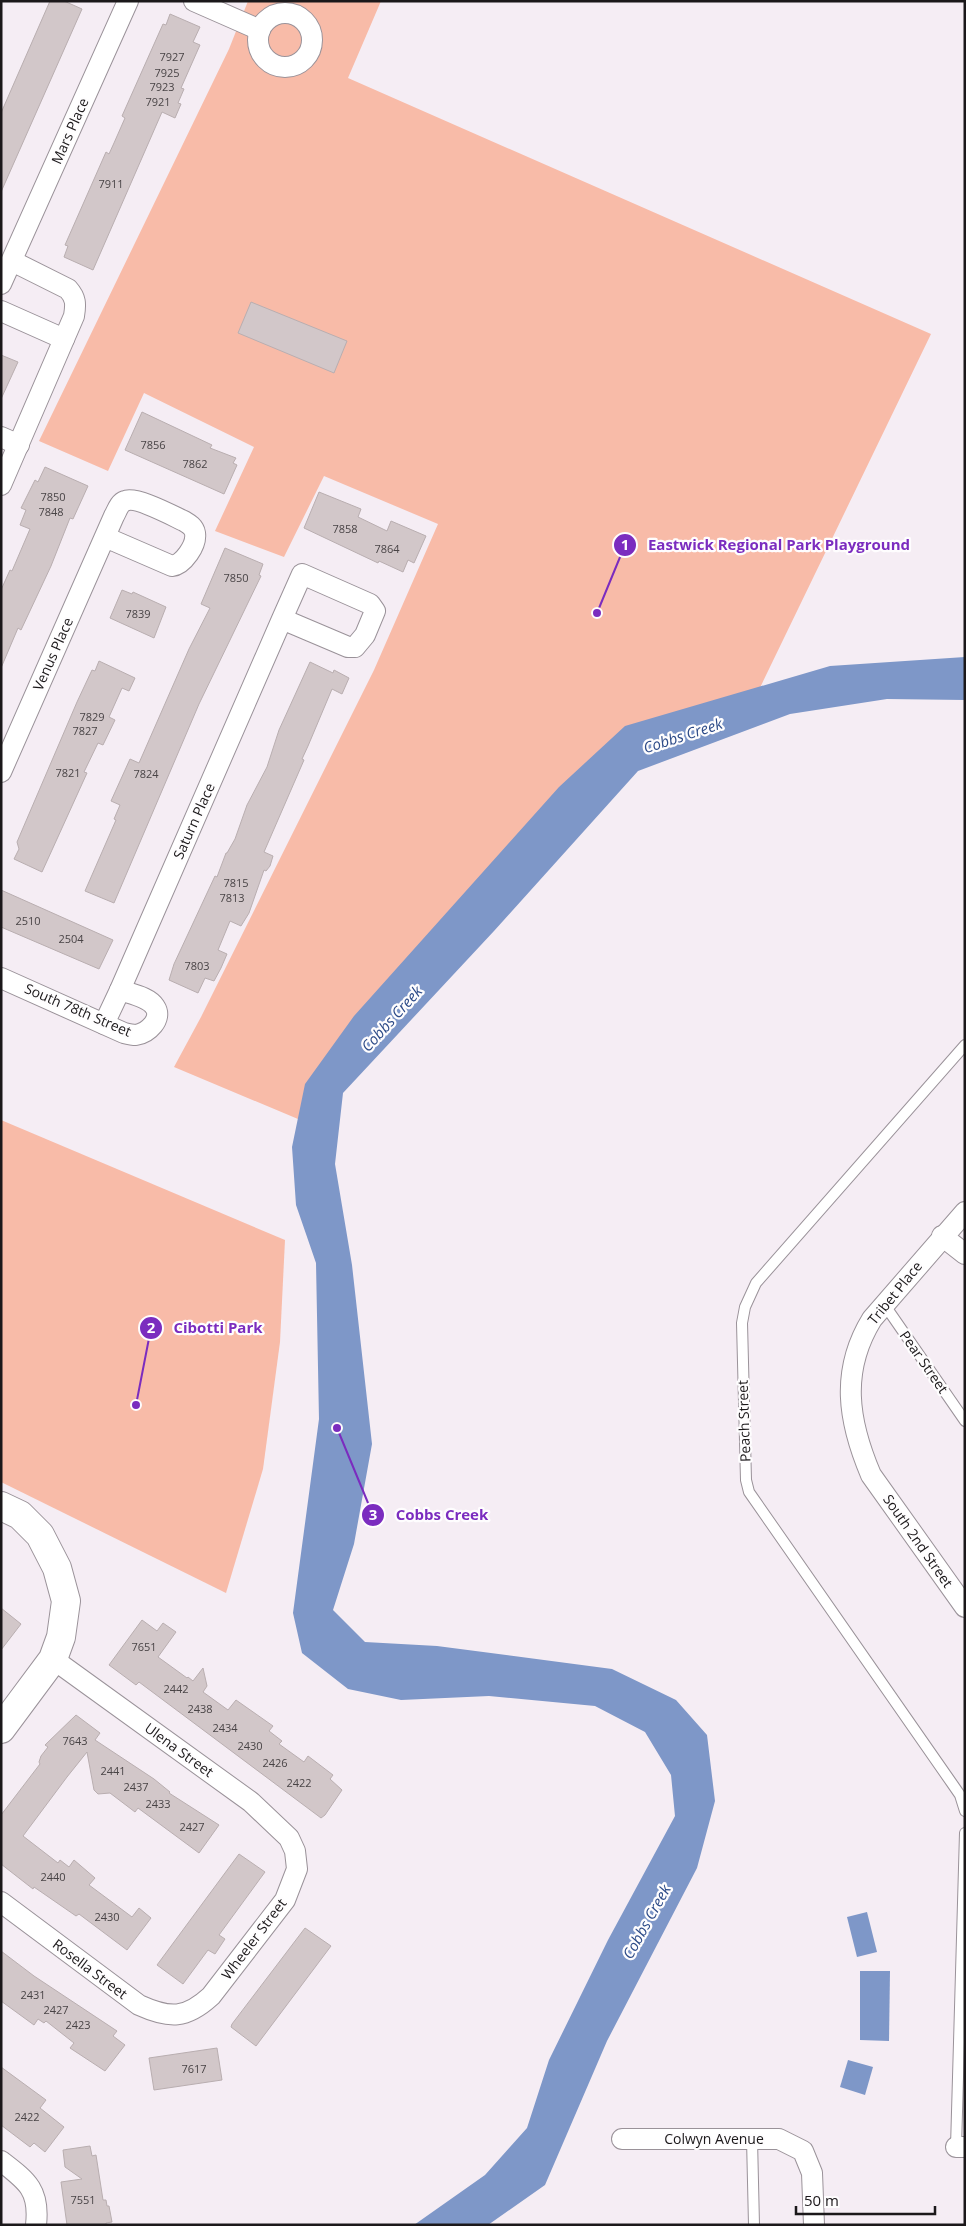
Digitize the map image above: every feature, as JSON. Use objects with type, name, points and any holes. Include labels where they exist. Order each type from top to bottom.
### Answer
[{"type":"street","name":"Mars Place","points":[[1,284],[128,1]]},
{"type":"street","points":[[194,1],[260,30]]},
{"type":"street","points":[[1,485],[10,441],[36,402],[74,316],[76,306],[74,296],[68,289],[12,261]]},
{"type":"street","points":[[1,311],[64,339]]},
{"type":"street","name":"Venus Place","points":[[1,772],[105,537]]},
{"type":"street","name":"Saturn Place","points":[[104,1024],[120,990],[282,618],[302,574],[370,604],[375,611],[373,619],[360,643],[355,647],[348,647],[282,618]]},
{"type":"street","name":"South 78th Street","points":[[1,978],[124,1033],[135,1035],[144,1032],[154,1023],[158,1016],[156,1008],[150,1001],[120,990]]},
{"type":"street","name":"Tribet Place","points":[[871,1475],[862,1455],[851,1416],[851,1378],[854,1356],[861,1337],[884,1304],[965,1212]]},
{"type":"street","points":[[942,1236],[965,1254]]},
{"type":"street","name":"South 2nd Street","points":[[871,1475],[965,1607]]},
{"type":"street","points":[[1,1506],[20,1515],[40,1535],[57,1568],[66,1601],[61,1637],[53,1659],[1,1729]]},
{"type":"street","name":"Ulena Street","points":[[53,1659],[251,1802],[288,1838],[296,1851]]},
{"type":"street","name":"Wheeler Street","points":[[188,2013],[198,2009],[211,1996],[285,1900],[298,1869],[296,1851]]},
{"type":"street","name":"Rosella Street","points":[[1,1902],[139,2005],[156,2013],[175,2015],[188,2013]]},
{"type":"street","name":"Colwyn Avenue","points":[[622,2140],[779,2138],[803,2151],[812,2173],[814,2225]]},
{"type":"street","points":[[1,2161],[26,2180],[35,2197],[38,2210],[36,2225]]},
{"type":"lane","name":"Peach Street","points":[[965,1045],[756,1283],[745,1307],[742,1338],[746,1480],[749,1492],[960,1795],[965,1811]]},
{"type":"lane","name":"Pear Street","points":[[884,1304],[965,1421]]},
{"type":"lane","points":[[960,2147],[965,1834]]},
{"type":"lane","points":[[752,2138],[754,2225]]},
{"type":"shaded area","points":[[248,1],[381,1],[348,78],[931,334],[755,698],[605,748],[298,1119],[174,1067],[201,1017],[374,670],[438,524],[324,476],[284,557],[215,531],[254,447],[144,393],[108,471],[39,441],[229,49]]},
{"type":"shaded area","points":[[1,1120],[285,1240],[280,1342],[263,1469],[226,1593],[1,1482]]},
{"type":"water","points":[[965,657],[965,700],[887,699],[790,714],[638,771],[494,931],[343,1093],[335,1164],[352,1265],[372,1444],[354,1544],[333,1610],[365,1642],[437,1646],[612,1669],[676,1700],[707,1735],[715,1801],[697,1868],[607,2041],[545,2185],[488,2225],[414,2225],[485,2175],[527,2128],[549,2060],[608,1940],[675,1816],[671,1775],[645,1732],[595,1706],[489,1696],[401,1700],[348,1689],[302,1653],[293,1613],[319,1419],[316,1263],[296,1205],[292,1147],[305,1084],[354,1016],[559,787],[625,726],[830,666]]},
{"type":"water","points":[[867,1912],[877,1952],[857,1957],[847,1917]]},
{"type":"water","points":[[860,1971],[890,1971],[889,2041],[860,2040]]},
{"type":"water","points":[[848,2060],[873,2067],[865,2095],[840,2087]]},
{"type":"building","points":[[50,1],[64,1],[82,9],[1,192],[1,113]]},
{"type":"building","points":[[170,14],[200,27],[193,42],[200,45],[181,88],[184,89],[178,103],[181,104],[175,118],[162,112],[93,270],[64,257],[68,246],[65,245],[106,152],[109,154],[114,143],[125,118],[122,116],[163,24],[166,25]]},
{"type":"building","points":[[251,302],[347,341],[334,373],[238,333]]},
{"type":"building","points":[[1,355],[18,362],[1,399]]},
{"type":"building","points":[[142,412],[212,445],[210,448],[236,458],[233,463],[237,465],[224,494],[125,450]]},
{"type":"building","points":[[45,467],[88,486],[73,519],[70,518],[51,566],[21,630],[18,628],[1,668],[1,590],[10,570],[12,571],[30,529],[20,525],[26,510],[21,508],[35,480],[38,482]]},
{"type":"building","points":[[319,492],[361,509],[358,517],[387,531],[391,521],[426,536],[414,563],[408,560],[403,572],[379,561],[378,563],[304,528]]},
{"type":"building","points":[[225,548],[263,564],[259,575],[261,576],[199,704],[114,903],[85,891],[116,820],[114,819],[120,805],[111,801],[130,759],[139,763],[189,649],[210,608],[201,604]]},
{"type":"building","points":[[122,590],[132,594],[133,592],[166,607],[154,638],[110,618]]},
{"type":"building","points":[[99,661],[135,678],[129,691],[122,688],[109,717],[115,720],[103,745],[98,743],[84,772],[87,773],[42,872],[14,859],[19,849],[17,842],[77,702],[92,670],[95,671]]},
{"type":"building","points":[[310,662],[333,673],[334,670],[349,678],[342,694],[332,689],[302,759],[304,760],[264,852],[273,856],[270,866],[266,871],[264,870],[249,913],[241,926],[230,921],[218,950],[227,954],[221,968],[214,981],[205,978],[198,993],[169,980],[174,964],[215,876],[217,877],[226,853],[235,839],[247,805],[267,767],[279,730]]},
{"type":"building","points":[[1,890],[113,940],[99,969],[1,927]]},
{"type":"building","points":[[1,1608],[21,1624],[1,1650]]},
{"type":"building","points":[[142,1620],[157,1631],[163,1623],[176,1632],[158,1657],[193,1681],[203,1668],[207,1686],[203,1692],[228,1710],[236,1700],[273,1726],[269,1731],[282,1741],[279,1744],[304,1762],[308,1756],[333,1775],[330,1779],[342,1790],[325,1815],[321,1818],[139,1682],[136,1685],[109,1665]]},
{"type":"building","points":[[76,1715],[100,1733],[95,1740],[154,1779],[169,1793],[219,1825],[199,1853],[138,1808],[135,1812],[110,1793],[98,1794],[94,1790],[87,1752],[23,1836],[58,1863],[60,1860],[69,1867],[74,1860],[95,1878],[89,1885],[132,1917],[139,1908],[151,1918],[127,1950],[79,1914],[76,1916],[34,1887],[33,1889],[1,1864],[1,1815],[40,1764],[41,1756],[48,1747],[45,1745]]},
{"type":"building","points":[[239,1854],[265,1872],[219,1935],[225,1939],[215,1954],[208,1950],[183,1984],[157,1965]]},
{"type":"building","points":[[305,1928],[331,1946],[256,2046],[231,2027],[232,2024]]},
{"type":"building","points":[[1,1951],[34,1976],[117,2031],[113,2036],[125,2045],[105,2071],[70,2048],[74,2043],[46,2021],[44,2023],[38,2019],[34,2025],[1,2001]]},
{"type":"building","points":[[217,2048],[222,2080],[154,2090],[149,2058]]},
{"type":"building","points":[[1,2067],[46,2100],[40,2108],[64,2127],[45,2152],[34,2143],[30,2147],[1,2125]]},
{"type":"building","points":[[90,2146],[92,2156],[96,2155],[103,2200],[106,2200],[107,2206],[109,2206],[112,2222],[106,2223],[106,2225],[67,2225],[61,2182],[82,2179],[65,2167],[63,2150]]},
{"type":"place","name":"Eastwick Regional Park Playground","points":[[597,613]]},
{"type":"place","name":"Cibotti Park","points":[[136,1405]]},
{"type":"place","name":"Cobbs Creek","points":[[337,1428]]}]
